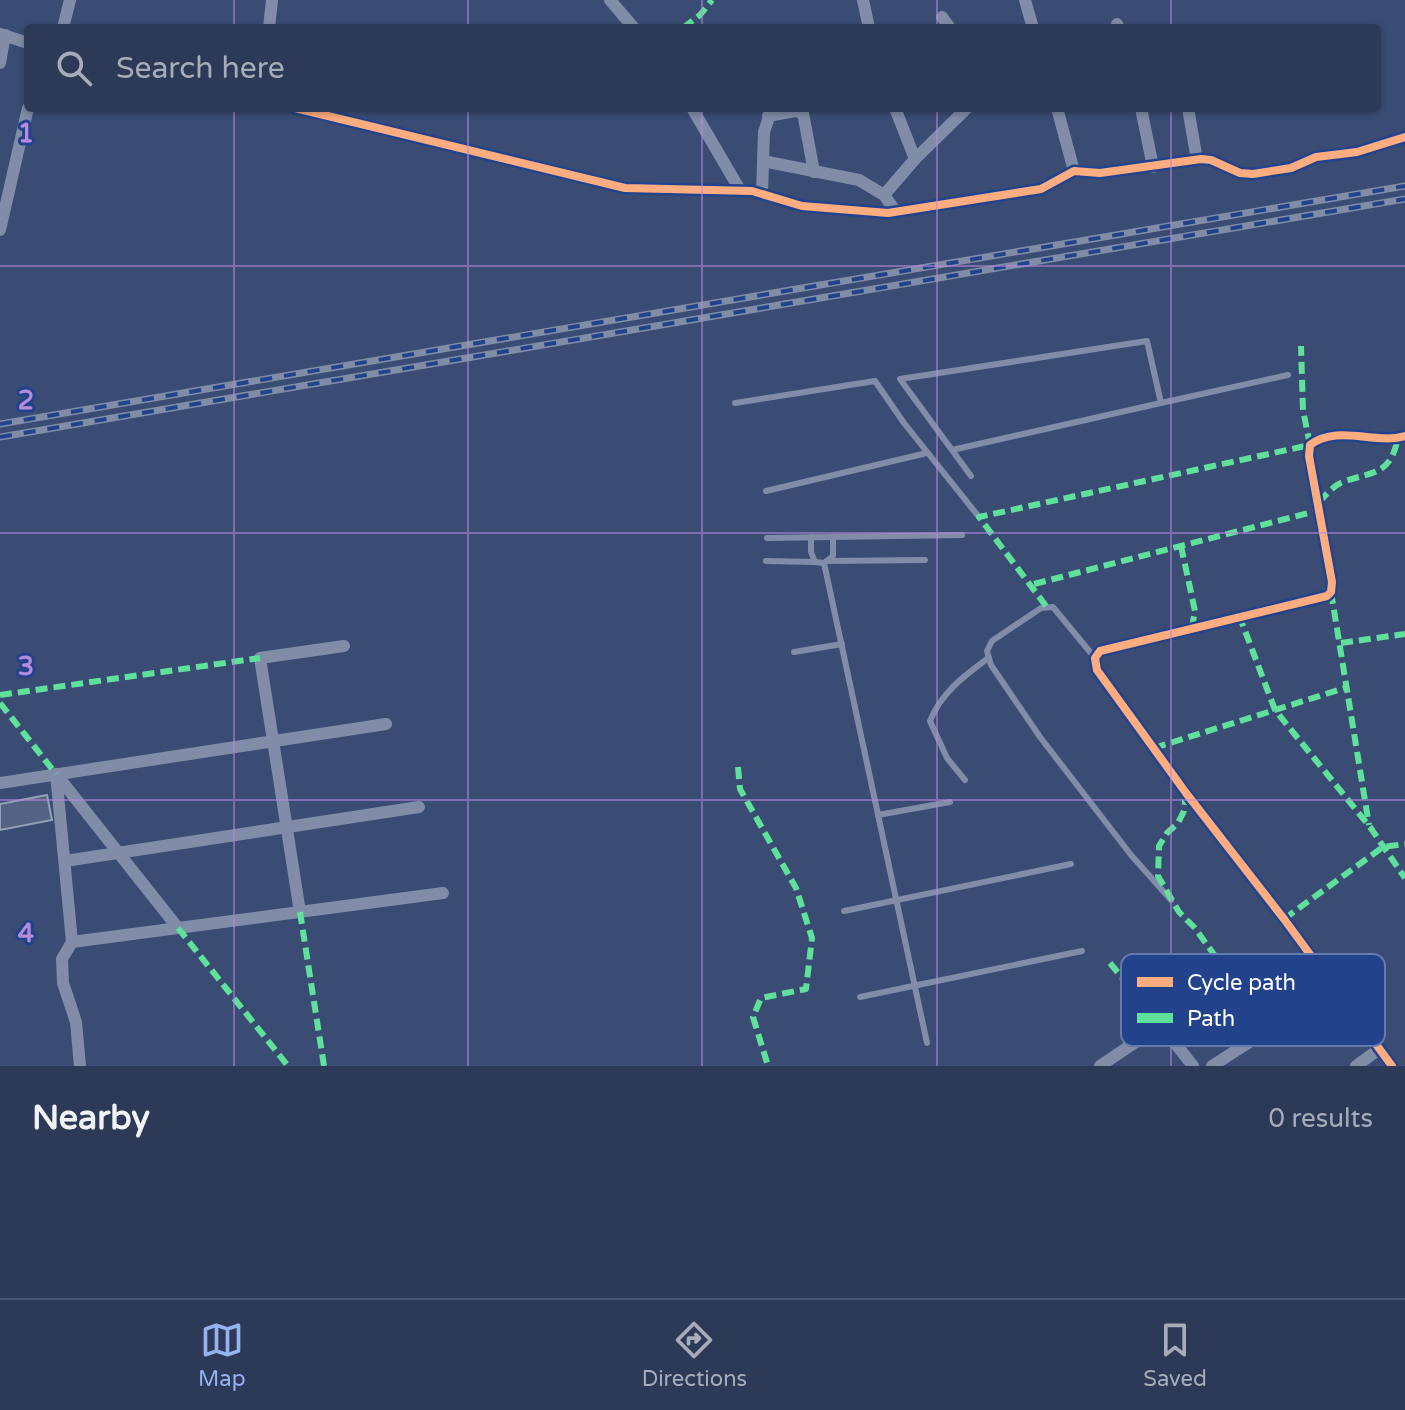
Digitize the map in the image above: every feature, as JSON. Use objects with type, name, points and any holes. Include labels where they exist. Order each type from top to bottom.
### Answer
[{"type":"street","points":[[64,24],[70,0]]},
{"type":"street","points":[[263,0],[272,0],[269,24]]},
{"type":"street","points":[[610,0],[631,24]]},
{"type":"street","points":[[863,0],[868,24]]},
{"type":"street","points":[[1025,0],[1032,24]]},
{"type":"street","points":[[0,63],[2,34],[24,42]]},
{"type":"street","points":[[0,230],[27,112]]},
{"type":"street","points":[[312,112],[625,188],[740,190],[814,207],[896,212],[1041,189],[1074,171],[1100,173],[1211,160],[1240,173],[1253,174],[1291,168],[1316,157],[1357,152],[1405,137]]},
{"type":"street","points":[[694,112],[740,190]]},
{"type":"street","points":[[762,194],[764,132],[770,112]]},
{"type":"street","points":[[799,112],[803,113],[814,172]]},
{"type":"street","points":[[897,112],[915,159]]},
{"type":"street","points":[[884,195],[963,112]]},
{"type":"street","points":[[1058,112],[1074,171]]},
{"type":"street","points":[[1142,112],[1153,167]]},
{"type":"street","points":[[1189,112],[1197,160]]},
{"type":"street","points":[[763,161],[859,180],[884,195],[896,212]]},
{"type":"street","points":[[1309,954],[1097,670],[1095,658],[1100,651],[1327,596],[1331,592],[1332,582],[1309,456],[1310,445],[1332,436],[1379,439],[1405,436]]},
{"type":"street","points":[[300,912],[260,658],[344,646]]},
{"type":"street","points":[[0,783],[386,724]]},
{"type":"street","points":[[56,774],[178,928]]},
{"type":"street","points":[[56,774],[72,942],[62,959],[63,983],[76,1022],[80,1066]]},
{"type":"street","points":[[65,861],[419,807]]},
{"type":"street","points":[[72,942],[443,893]]},
{"type":"street","points":[[1100,1066],[1130,1046]]},
{"type":"street","points":[[1177,1046],[1193,1066]]},
{"type":"street","points":[[1212,1066],[1243,1046]]},
{"type":"street","points":[[1375,1046],[1392,1066]]},
{"type":"street","points":[[1356,1066],[1378,1050]]},
{"type":"lane","points":[[971,476],[900,379],[1147,341],[1161,403]]},
{"type":"lane","points":[[952,450],[1288,375]]},
{"type":"lane","points":[[735,403],[875,381],[927,453],[979,517]]},
{"type":"lane","points":[[766,491],[927,453]]},
{"type":"lane","points":[[767,538],[962,535]]},
{"type":"lane","points":[[811,537],[815,562]]},
{"type":"lane","points":[[826,562],[833,556],[833,537]]},
{"type":"lane","points":[[766,561],[925,560]]},
{"type":"lane","points":[[826,562],[927,1043]]},
{"type":"lane","points":[[1095,658],[1049,606],[1041,608],[992,641],[987,651],[987,659],[1040,737],[1131,855],[1171,900]]},
{"type":"lane","points":[[794,652],[842,644]]},
{"type":"lane","points":[[965,780],[947,758],[930,721],[935,709],[953,686],[987,659]]},
{"type":"lane","points":[[878,815],[950,802]]},
{"type":"lane","points":[[844,911],[1071,864]]},
{"type":"lane","points":[[860,997],[1082,951]]},
{"type":"building","points":[[47,795],[52,820],[0,830],[0,804]]},
{"type":"railway","points":[[0,424],[1405,186]]},
{"type":"railway","points":[[0,437],[1405,199]]},
{"type":"marked path","points":[[688,24],[712,0]]},
{"type":"marked path","points":[[1046,606],[979,517],[1310,445],[1303,410],[1301,346]]},
{"type":"marked path","points":[[1319,502],[1340,483],[1385,466],[1398,438]]},
{"type":"marked path","points":[[1034,584],[1320,510]]},
{"type":"marked path","points":[[1181,546],[1195,611],[1192,627]]},
{"type":"marked path","points":[[1331,592],[1369,825]]},
{"type":"marked path","points":[[1239,615],[1275,710],[1370,827],[1405,878]]},
{"type":"marked path","points":[[1341,643],[1405,634]]},
{"type":"marked path","points":[[0,695],[260,658]]},
{"type":"marked path","points":[[1154,748],[1348,687]]},
{"type":"marked path","points":[[0,703],[56,774]]},
{"type":"marked path","points":[[738,767],[740,789],[796,888],[812,938],[806,989],[761,998],[753,1017],[768,1066]]},
{"type":"marked path","points":[[1186,793],[1184,811],[1178,823],[1159,846],[1158,876],[1179,912],[1214,954]]},
{"type":"marked path","points":[[1284,919],[1383,847],[1405,844]]},
{"type":"marked path","points":[[300,912],[324,1066]]},
{"type":"marked path","points":[[178,928],[288,1066]]},
{"type":"marked path","points":[[1110,963],[1121,976]]},
{"type":"cycle path","points":[[312,112],[625,188],[752,191],[802,206],[888,213],[1041,189],[1074,171],[1100,173],[1201,159],[1211,160],[1240,173],[1253,174],[1291,168],[1316,157],[1357,152],[1405,137]]},
{"type":"cycle path","points":[[1310,954],[1186,793],[1097,670],[1095,658],[1100,651],[1327,596],[1331,592],[1332,582],[1309,456],[1310,445],[1332,436],[1405,436]]},
{"type":"cycle path","points":[[1377,1046],[1392,1066]]}]
